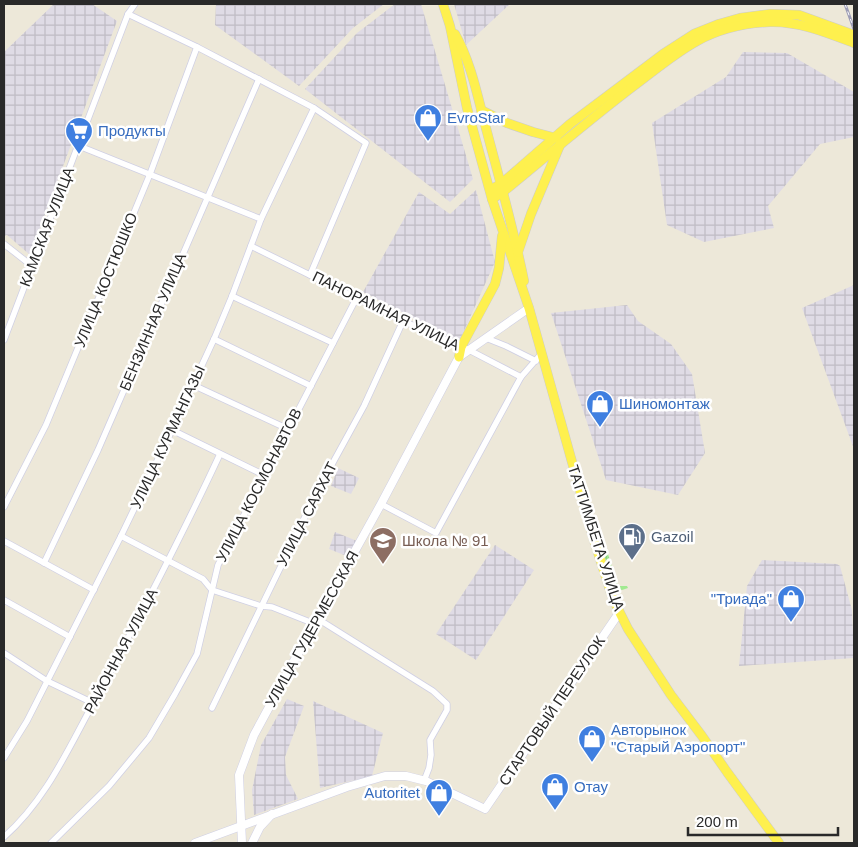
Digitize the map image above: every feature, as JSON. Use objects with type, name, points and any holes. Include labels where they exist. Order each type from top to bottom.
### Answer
[{"type":"main road","points":[[443,4],[450,26],[468,108],[502,233],[529,308]]},
{"type":"main road","points":[[518,252],[558,141],[570,124],[663,54],[694,34],[740,18],[771,14],[799,16],[844,31],[853,40]]},
{"type":"main road","points":[[491,194],[502,188],[558,141],[667,60],[697,41],[741,25],[772,22],[801,24],[853,40]]},
{"type":"main road","points":[[450,26],[463,49],[481,110],[518,252],[529,308]]},
{"type":"main road","points":[[481,110],[507,123],[558,141]]},
{"type":"main road","points":[[459,357],[465,349],[495,284],[499,268],[502,233]]},
{"type":"main road","points":[[465,349],[486,338],[529,308]]},
{"type":"main road","name":"ТАТТИМБЕТА УЛИЦА","points":[[529,308],[597,550],[619,613],[671,695],[779,843]]},
{"type":"main road","name":"УЛИЦА ГУДЕРМЕССКАЯ","points":[[242,843],[239,775],[254,735],[381,504],[459,357]]},
{"type":"main road","name":"СТАРТОВЫЙ ПЕРЕУЛОК","points":[[424,781],[484,809],[619,613]]},
{"type":"main road","points":[[196,843],[347,787],[385,776],[406,776],[424,781]]},
{"type":"main road","points":[[252,843],[260,827],[273,814]]},
{"type":"street","name":"КАМСКАЯ УЛИЦА","points":[[4,340],[128,14],[135,4]]},
{"type":"street","points":[[128,14],[197,47],[314,108],[366,143],[310,274]]},
{"type":"street","name":"УЛИЦА КОСТЮШКО","points":[[4,508],[46,425],[150,174],[197,47]]},
{"type":"street","name":"БЕНЗИННАЯ УЛИЦА","points":[[44,563],[98,450],[206,197],[259,79]]},
{"type":"street","name":"УЛИЦА КУРМАНГАЗЫ","points":[[4,758],[27,722],[172,430],[214,339],[261,219],[314,108]]},
{"type":"street","points":[[79,146],[261,219]]},
{"type":"street","points":[[4,244],[32,266]]},
{"type":"street","name":"ПАНОРАМНАЯ УЛИЦА","points":[[251,246],[522,377]]},
{"type":"street","points":[[232,296],[333,343]]},
{"type":"street","name":"УЛИЦА КОСМОНАВТОВ","points":[[51,843],[109,786],[148,738],[197,654],[218,565],[357,297]]},
{"type":"street","name":"УЛИЦА САЯХАТ","points":[[212,708],[319,488],[364,406],[403,321]]},
{"type":"street","points":[[486,338],[536,361]]},
{"type":"street","points":[[214,339],[311,386]]},
{"type":"street","points":[[381,504],[436,533],[522,377],[542,353]]},
{"type":"street","points":[[193,385],[288,429]]},
{"type":"street","points":[[172,430],[264,475]]},
{"type":"street","name":"РАЙОННАЯ УЛИЦА","points":[[4,836],[20,822],[41,797],[129,639],[220,454]]},
{"type":"street","points":[[121,536],[204,579],[212,590],[317,621],[433,690],[447,704],[447,710],[430,740],[431,756],[424,781]]},
{"type":"street","points":[[4,541],[94,590]]},
{"type":"street","points":[[4,600],[70,637]]},
{"type":"street","points":[[4,653],[47,681],[93,703]]},
{"type":"shaded area","points":[[54,4],[92,4],[117,21],[30,255],[7,235],[4,236],[4,52]]},
{"type":"shaded area","points":[[216,4],[384,4],[353,28],[299,86],[215,25]]},
{"type":"shaded area","points":[[395,4],[421,4],[473,179],[450,202],[305,89],[357,33]]},
{"type":"shaded area","points":[[454,4],[510,4],[466,45]]},
{"type":"shaded area","points":[[743,52],[787,53],[854,92],[854,137],[820,144],[768,206],[774,228],[704,242],[667,225],[652,123],[726,77]]},
{"type":"shaded area","points":[[476,190],[495,262],[459,342],[363,292],[419,192],[450,214]]},
{"type":"shaded area","points":[[854,285],[854,449],[802,308]]},
{"type":"shaded area","points":[[627,305],[638,321],[671,344],[692,374],[705,453],[678,495],[606,480],[551,313]]},
{"type":"shaded area","points":[[338,468],[359,478],[351,494],[331,486]]},
{"type":"shaded area","points":[[335,532],[357,541],[349,557],[329,549]]},
{"type":"shaded area","points":[[495,545],[534,570],[476,660],[436,634]]},
{"type":"shaded area","points":[[762,560],[837,564],[840,566],[852,610],[854,658],[739,666],[747,586]]},
{"type":"shaded area","points":[[287,699],[304,706],[285,757],[286,775],[298,799],[254,815],[252,790],[261,745]]},
{"type":"shaded area","points":[[313,701],[383,733],[372,776],[320,788]]},
{"type":"green space","points":[[607,551],[618,586],[627,586],[628,588],[622,590],[615,588],[603,553]]},
{"type":"railway","points":[[845,4],[854,29]]},
{"type":"place","name":"EvroStar","points":[[428,142]]},
{"type":"place","name":"Продукты","points":[[79,155]]},
{"type":"place","name":"Шиномонтаж","points":[[600,428]]},
{"type":"place","name":"Gazoil","points":[[632,561]]},
{"type":"place","name":"Школа № 91","points":[[383,565]]},
{"type":"place","name":"\"Триада\"","points":[[791,623]]},
{"type":"place","name":"Авторынок \"Старый Аэропорт\"","points":[[592,763]]},
{"type":"place","name":"Отау","points":[[555,811]]},
{"type":"place","name":"Autoritet","points":[[439,817]]}]
